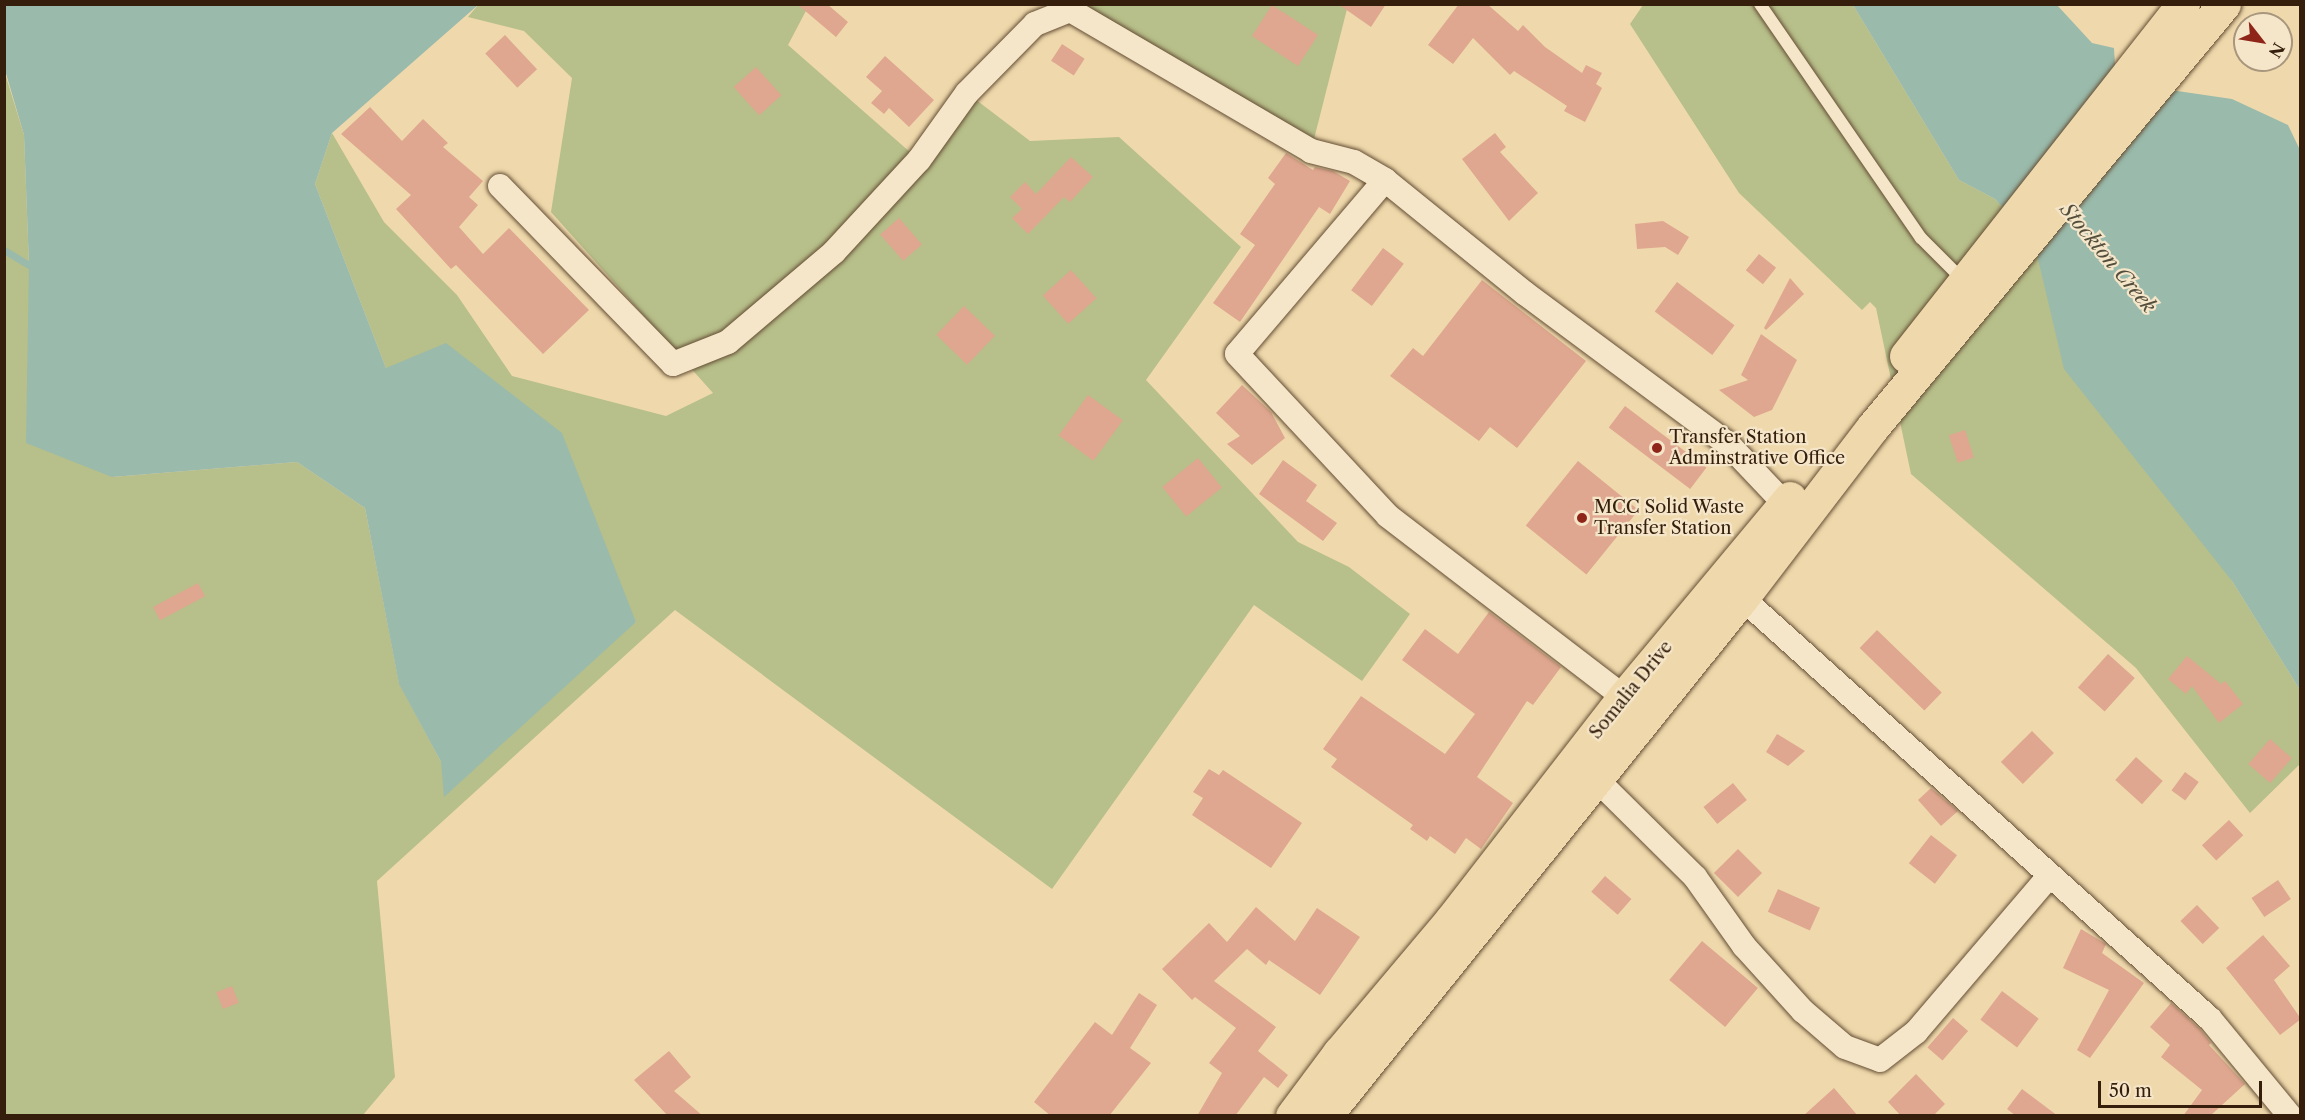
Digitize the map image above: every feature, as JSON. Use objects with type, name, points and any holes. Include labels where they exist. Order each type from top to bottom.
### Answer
[{"type":"main road","points":[[2150,70],[2183,4]]},
{"type":"main road","points":[[1977,276],[2150,70],[2224,4]]},
{"type":"main road","name":"Somalia Drive","points":[[1292,1116],[1338,1053],[1451,920],[1624,696],[1885,382],[1977,276]]},
{"type":"main road","name":"Somalia Drive","points":[[1325,1116],[1742,598],[1879,419],[1977,276]]},
{"type":"street","points":[[500,186],[673,364],[728,342],[834,252],[920,160],[967,93],[1035,24],[1070,10],[1311,151],[1354,162],[1385,180],[1526,294],[1729,445],[1785,504]]},
{"type":"street","points":[[1385,180],[1236,354],[1388,516],[1624,696]]},
{"type":"street","points":[[1742,598],[2210,1019],[2290,1116]]},
{"type":"street","points":[[1596,780],[1695,877],[1744,946],[1803,1011],[1845,1047],[1880,1060],[1916,1032],[2050,875]]},
{"type":"lane","points":[[1760,4],[1921,238],[1977,276]]},
{"type":"green space","points":[[1071,4],[1348,5],[1311,151]]},
{"type":"green space","points":[[478,5],[809,5],[788,45],[919,160],[967,93],[1030,141],[1119,137],[1241,247],[1146,380],[1298,542],[1349,567],[1410,614],[1362,681],[1254,605],[1052,889],[675,610],[377,881],[395,1077],[363,1115],[5,1115],[4,70],[24,135],[29,265],[112,477],[297,462],[365,508],[399,683],[441,762],[636,622],[386,368],[315,184],[332,133],[384,222],[457,295],[512,376],[666,416],[713,393],[551,212],[572,78],[524,31],[468,17]]},
{"type":"green space","points":[[1643,5],[1853,5],[1959,180],[1995,199],[2034,242],[2232,581],[2300,690],[2300,764],[2250,813],[2136,668],[1911,474],[1876,308],[1870,302],[1862,310],[1739,193],[1630,24]]},
{"type":"water","points":[[4,5],[478,5],[332,133],[315,184],[386,368],[446,343],[562,433],[636,622],[444,797],[441,762],[399,684],[365,508],[297,462],[112,477],[26,443],[29,265],[24,135],[5,70]]},
{"type":"water","name":"Stockton Creek","points":[[1853,5],[2057,5],[2092,43],[2114,48],[2115,65],[2150,87],[2232,99],[2288,125],[2300,150],[2300,690],[2232,581],[2064,369],[2034,242],[1995,199],[1959,180]]},
{"type":"building","points":[[797,4],[827,4],[848,22],[836,37]]},
{"type":"building","points":[[1338,4],[1386,4],[1371,27]]},
{"type":"building","points":[[1459,4],[1487,4],[1518,31],[1523,25],[1545,47],[1582,73],[1586,65],[1602,73],[1596,84],[1602,88],[1585,122],[1564,111],[1567,106],[1514,71],[1510,75],[1473,38],[1453,64],[1428,45]]},
{"type":"building","points":[[1272,5],[1318,35],[1298,66],[1252,36]]},
{"type":"building","points":[[505,35],[537,69],[517,88],[485,53]]},
{"type":"building","points":[[1062,44],[1085,59],[1074,75],[1051,61]]},
{"type":"building","points":[[885,56],[934,100],[909,127],[889,108],[884,114],[871,103],[882,91],[866,77]]},
{"type":"building","points":[[756,67],[781,95],[759,115],[734,87]]},
{"type":"building","points":[[370,107],[402,141],[423,119],[448,143],[443,147],[483,181],[469,197],[478,205],[459,227],[483,254],[509,228],[589,310],[543,354],[456,265],[451,269],[396,209],[411,195],[341,134]]},
{"type":"building","points":[[1495,133],[1506,147],[1500,152],[1538,193],[1509,221],[1462,159]]},
{"type":"building","points":[[1286,153],[1313,170],[1315,167],[1333,171],[1350,181],[1330,214],[1319,207],[1240,322],[1213,303],[1255,245],[1240,234],[1275,184],[1268,178]]},
{"type":"building","points":[[1071,157],[1093,177],[1070,202],[1064,197],[1028,234],[1012,218],[1022,209],[1010,197],[1025,182],[1036,194]]},
{"type":"building","points":[[899,218],[922,244],[903,261],[880,234]]},
{"type":"building","points":[[1663,221],[1689,237],[1678,255],[1665,247],[1637,249],[1635,224]]},
{"type":"building","points":[[1383,248],[1404,264],[1372,306],[1351,290]]},
{"type":"building","points":[[1759,254],[1776,268],[1763,284],[1746,270]]},
{"type":"building","points":[[1071,270],[1096,298],[1068,324],[1043,295]]},
{"type":"building","points":[[1790,278],[1804,294],[1766,330],[1764,328]]},
{"type":"building","points":[[1482,280],[1586,361],[1517,448],[1490,427],[1479,441],[1390,376],[1413,348],[1423,356]]},
{"type":"building","points":[[1677,282],[1735,325],[1712,355],[1655,312]]},
{"type":"building","points":[[964,306],[995,336],[967,365],[936,335]]},
{"type":"building","points":[[1761,334],[1797,360],[1772,410],[1754,417],[1719,390],[1748,380],[1741,375]]},
{"type":"building","points":[[1242,385],[1271,412],[1285,438],[1252,465],[1227,444],[1240,436],[1216,413]]},
{"type":"building","points":[[1088,395],[1123,420],[1093,461],[1059,435]]},
{"type":"building","name":"Transfer Station Adminstrative Office","points":[[1625,406],[1706,467],[1690,489],[1609,428]]},
{"type":"building","points":[[1965,430],[1974,458],[1958,463],[1949,435]]},
{"type":"building","points":[[1198,458],[1222,488],[1186,516],[1162,487]]},
{"type":"building","points":[[1283,460],[1317,485],[1306,501],[1337,523],[1323,541],[1259,494]]},
{"type":"building","name":"MCC Solid Waste Transfer Station","points":[[1578,461],[1639,510],[1586,575],[1526,526]]},
{"type":"building","points":[[198,583],[205,596],[160,620],[153,607]]},
{"type":"building","points":[[1489,612],[1561,667],[1533,705],[1527,701],[1477,777],[1513,803],[1481,849],[1466,838],[1455,854],[1430,836],[1427,841],[1410,829],[1413,825],[1331,767],[1337,759],[1323,749],[1361,696],[1445,754],[1475,714],[1402,660],[1425,629],[1458,654]]},
{"type":"building","points":[[1877,630],[1942,693],[1924,711],[1860,648]]},
{"type":"building","points":[[2108,654],[2135,678],[2105,712],[2078,687]]},
{"type":"building","points":[[2187,656],[2221,684],[2225,681],[2243,704],[2219,723],[2192,686],[2186,694],[2168,679]]},
{"type":"building","points":[[2032,731],[2054,753],[2023,784],[2001,762]]},
{"type":"building","points":[[1777,734],[1805,751],[1788,766],[1766,752]]},
{"type":"building","points":[[2270,739],[2292,758],[2270,783],[2248,764]]},
{"type":"building","points":[[2136,757],[2163,781],[2142,804],[2115,780]]},
{"type":"building","points":[[1209,769],[1219,775],[1223,770],[1302,823],[1271,868],[1192,815],[1203,798],[1193,792]]},
{"type":"building","points":[[2185,772],[2199,782],[2185,801],[2171,791]]},
{"type":"building","points":[[1733,783],[1747,800],[1717,824],[1703,807]]},
{"type":"building","points":[[1931,788],[1958,811],[1941,826],[1918,800]]},
{"type":"building","points":[[2229,820],[2243,835],[2216,861],[2202,845]]},
{"type":"building","points":[[1931,835],[1957,855],[1935,884],[1909,863]]},
{"type":"building","points":[[1738,849],[1762,873],[1738,897],[1714,873]]},
{"type":"building","points":[[1605,876],[1631,899],[1618,915],[1591,892]]},
{"type":"building","points":[[2278,880],[2291,899],[2264,917],[2251,898]]},
{"type":"building","points":[[1778,889],[1820,908],[1810,931],[1768,912]]},
{"type":"building","points":[[2197,905],[2219,928],[2203,944],[2180,921]]},
{"type":"building","points":[[1256,907],[1295,941],[1317,908],[1360,937],[1320,995],[1269,960],[1266,965],[1247,949],[1214,981],[1276,1027],[1258,1051],[1288,1075],[1278,1088],[1264,1077],[1235,1116],[1197,1116],[1222,1073],[1209,1063],[1236,1028],[1195,997],[1192,1000],[1162,969],[1209,923],[1227,942]]},
{"type":"building","points":[[2081,929],[2106,944],[2102,953],[2144,983],[2090,1058],[2077,1050],[2109,990],[2063,968]]},
{"type":"building","points":[[2263,935],[2290,966],[2274,980],[2301,1019],[2280,1035],[2226,968]]},
{"type":"building","points":[[1702,941],[1758,988],[1725,1027],[1669,980]]},
{"type":"building","points":[[232,986],[239,1003],[223,1009],[216,992]]},
{"type":"building","points":[[2002,991],[2039,1019],[2017,1047],[1980,1020]]},
{"type":"building","points":[[1139,993],[1157,1005],[1130,1048],[1151,1063],[1109,1116],[1051,1116],[1034,1102],[1095,1022],[1112,1035]]},
{"type":"building","points":[[2171,1003],[2200,1029],[2211,1043],[2209,1045],[2245,1084],[2210,1116],[2183,1116],[2202,1090],[2161,1057],[2170,1045],[2150,1027]]},
{"type":"building","points":[[1953,1018],[1968,1031],[1943,1061],[1927,1047]]},
{"type":"building","points":[[669,1051],[691,1077],[674,1091],[703,1116],[668,1116],[634,1080]]},
{"type":"building","points":[[1916,1074],[1945,1104],[1933,1116],[1901,1116],[1888,1102]]},
{"type":"building","points":[[1834,1088],[1858,1116],[1803,1116]]},
{"type":"building","points":[[2022,1089],[2058,1116],[2016,1116],[2007,1109]]},
{"type":"waterway","points":[[4,250],[29,265]]},
{"type":"place","name":"Transfer Station Adminstrative Office","points":[[1657,448]]},
{"type":"place","name":"MCC Solid Waste Transfer Station","points":[[1582,518]]}]
